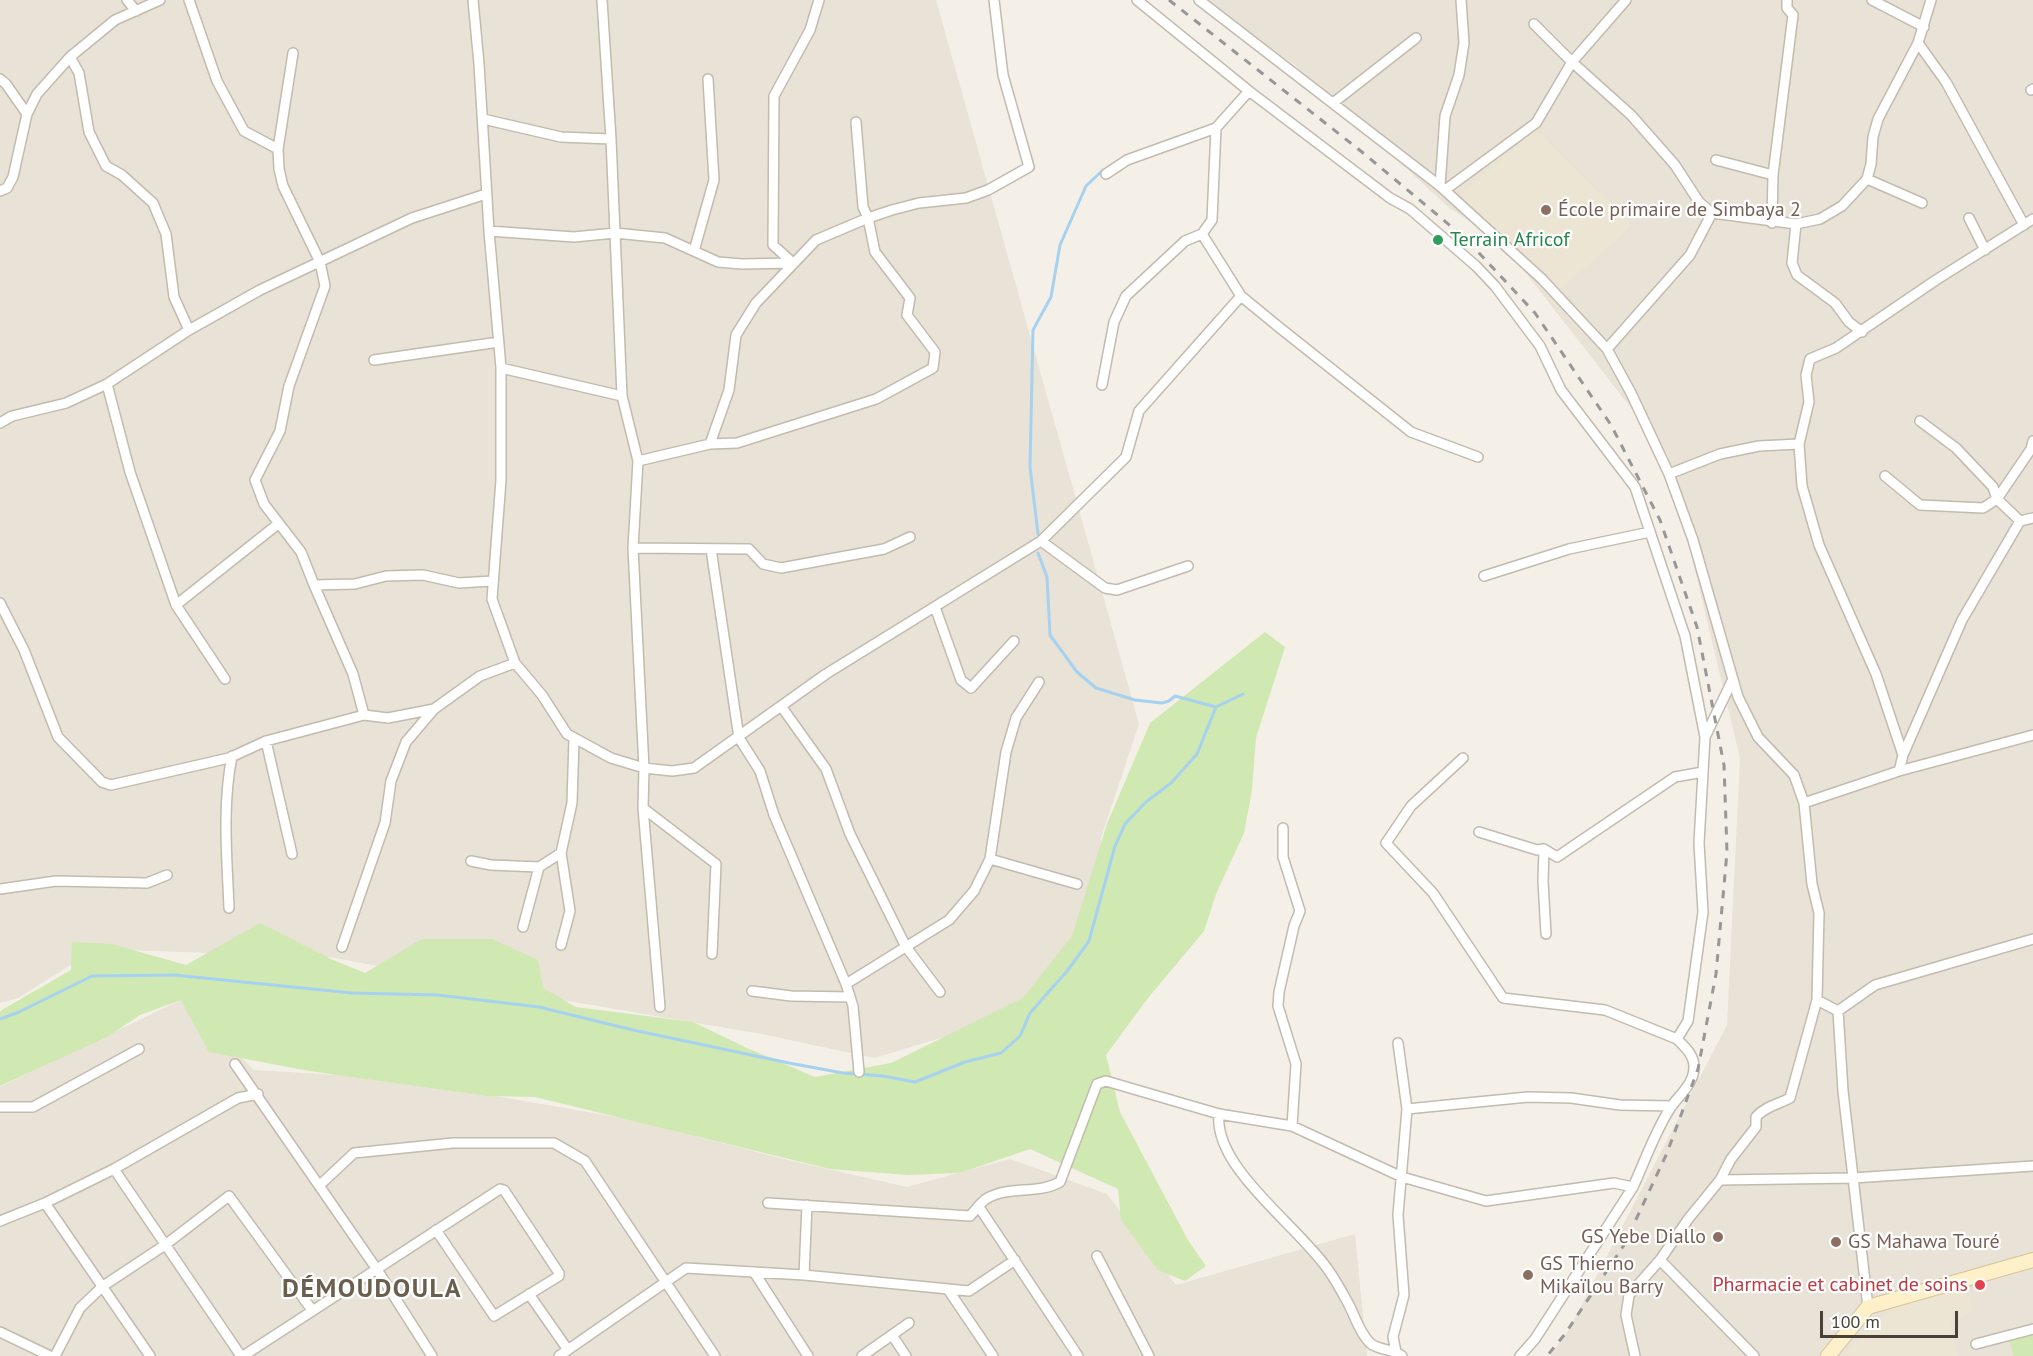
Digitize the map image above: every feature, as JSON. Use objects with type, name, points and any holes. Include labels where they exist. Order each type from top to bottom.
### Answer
[{"type":"street","points":[[127,0],[136,11]]},
{"type":"street","points":[[0,191],[7,188],[13,177],[27,114],[37,94],[70,57],[115,20],[160,0]]},
{"type":"street","points":[[189,0],[217,81],[244,131],[278,149]]},
{"type":"street","points":[[473,0],[501,368],[501,480],[492,599],[515,663],[542,695],[567,734],[611,758],[644,768],[672,771],[694,768],[740,738],[781,705],[826,674],[1041,542],[1126,457],[1139,411],[1242,296]]},
{"type":"street","points":[[602,0],[611,139],[622,396],[638,461],[633,548],[644,768],[643,808],[660,1007]]},
{"type":"street","points":[[793,263],[773,245],[774,96],[810,30],[819,0]]},
{"type":"street","points":[[710,444],[729,390],[736,335],[756,303],[816,240],[867,218],[919,203],[966,198],[988,190],[1029,167],[1003,75],[994,0]]},
{"type":"street","points":[[1137,0],[1249,91],[1390,198],[1410,209],[1476,266],[1495,286],[1540,346],[1561,390],[1635,488],[1685,636],[1705,736],[1699,843],[1702,912],[1688,1021],[1677,1039]]},
{"type":"street","points":[[1199,0],[1213,4],[1443,188],[1542,279],[1607,349],[1631,393],[1669,474],[1693,540],[1738,697],[1758,737],[1794,775],[1804,803],[1812,884],[1819,913],[1817,1000],[1790,1098],[1777,1106],[1761,1111],[1756,1117],[1756,1127],[1731,1158],[1719,1180],[1660,1260],[1629,1295],[1626,1315],[1635,1356]]},
{"type":"street","points":[[1443,188],[1445,116],[1459,75],[1464,44],[1461,0]]},
{"type":"street","points":[[1443,188],[1536,123],[1572,62],[1626,0]]},
{"type":"street","points":[[1772,223],[1773,175],[1793,15],[1787,8],[1787,0]]},
{"type":"street","points":[[1872,0],[1924,27]]},
{"type":"street","points":[[1534,24],[1631,115],[1675,165],[1699,201],[1712,213],[1772,223],[1797,224],[1820,219],[1842,206],[1867,179],[1878,118],[1918,43],[1931,0]]},
{"type":"street","points":[[1334,103],[1416,38]]},
{"type":"street","points":[[1903,755],[1876,674],[1819,544],[1802,486],[1799,444],[1809,402],[1806,375],[1810,359],[1836,348],[1862,332],[1936,280],[2029,222],[1946,82],[1918,43]]},
{"type":"street","points":[[293,53],[278,149],[279,169],[283,186],[320,262],[326,286],[289,386],[280,431],[255,480],[264,504],[301,552],[353,674],[364,715]]},
{"type":"street","points":[[70,57],[79,73],[89,132],[106,166],[122,175],[153,203],[166,234],[174,297],[189,330]]},
{"type":"street","points":[[0,79],[27,114]]},
{"type":"street","points":[[694,251],[714,180],[708,79]]},
{"type":"street","points":[[1106,174],[1127,160],[1216,128],[1249,91]]},
{"type":"street","points":[[483,119],[561,137],[611,139]]},
{"type":"street","points":[[638,461],[710,444],[737,443],[876,399],[933,368],[935,352],[907,315],[910,298],[875,252],[863,207],[856,122]]},
{"type":"street","points":[[1102,385],[1114,322],[1126,296],[1185,241],[1202,234],[1212,220],[1216,128]]},
{"type":"street","points":[[1716,160],[1773,175]]},
{"type":"street","points":[[1867,179],[1922,203]]},
{"type":"street","points":[[0,423],[12,416],[66,403],[107,384],[189,330],[260,290],[412,218],[486,194]]},
{"type":"street","points":[[1607,349],[1690,255],[1712,213]]},
{"type":"street","points":[[1969,218],[1985,250]]},
{"type":"street","points":[[1797,224],[1792,263],[1797,275],[1835,303],[1849,322],[1862,332]]},
{"type":"street","points":[[489,231],[574,237],[615,233],[665,238],[718,262],[793,263]]},
{"type":"street","points":[[1202,234],[1242,296],[1280,328],[1411,432],[1478,457]]},
{"type":"street","points":[[374,360],[499,342]]},
{"type":"street","points":[[501,368],[622,396]]},
{"type":"street","points":[[107,384],[130,472],[176,605],[225,679]]},
{"type":"street","points":[[1920,421],[1956,448],[1993,488],[1997,499],[2020,521]]},
{"type":"street","points":[[1885,476],[1920,505],[1983,508],[1997,499],[2031,449],[2033,441]]},
{"type":"street","points":[[1669,474],[1720,454],[1759,446],[1799,444]]},
{"type":"street","points":[[1899,771],[1903,755],[1962,620],[2020,521],[2033,518]]},
{"type":"street","points":[[176,605],[278,524]]},
{"type":"street","points":[[1484,576],[1569,549],[1650,532]]},
{"type":"street","points":[[633,548],[749,549],[763,564],[781,568],[884,549],[910,537]]},
{"type":"street","points":[[1041,542],[1105,588],[1117,590],[1188,566]]},
{"type":"street","points":[[711,549],[740,738],[760,771],[774,815],[846,984],[853,1006],[859,1072]]},
{"type":"street","points":[[314,585],[355,584],[386,576],[423,575],[459,583],[492,581]]},
{"type":"street","points":[[0,603],[24,650],[58,737],[102,782],[111,785],[232,756],[266,741],[364,715],[388,718],[434,709]]},
{"type":"street","points":[[935,607],[961,680],[971,688],[1014,640]]},
{"type":"street","points":[[342,947],[385,824],[391,781],[406,742],[434,709],[480,676],[515,663]]},
{"type":"street","points":[[1705,736],[1733,679]]},
{"type":"street","points":[[846,984],[949,920],[974,891],[990,858],[1006,752],[1016,718],[1039,682]]},
{"type":"street","points":[[781,705],[826,769],[850,834],[906,947],[940,992]]},
{"type":"street","points":[[1804,803],[1899,771],[2033,735]]},
{"type":"street","points":[[561,945],[570,910],[561,853],[572,803],[574,739]]},
{"type":"street","points":[[266,741],[292,854]]},
{"type":"street","points":[[229,908],[226,837],[228,775],[232,756]]},
{"type":"street","points":[[1463,758],[1411,806],[1386,843],[1433,893],[1503,998],[1605,1010],[1677,1039],[1689,1051],[1694,1067],[1688,1087],[1672,1106],[1633,1187],[1541,1330],[1520,1356]]},
{"type":"street","points":[[1479,832],[1537,850],[1544,849],[1557,857],[1676,777],[1703,772]]},
{"type":"street","points":[[643,808],[716,864],[712,954]]},
{"type":"street","points":[[1283,828],[1283,857],[1300,911],[1294,926],[1278,1006],[1296,1064],[1292,1126]]},
{"type":"street","points":[[1544,849],[1546,934]]},
{"type":"street","points":[[471,861],[491,865],[539,867],[561,853]]},
{"type":"street","points":[[990,858],[1077,884]]},
{"type":"street","points":[[523,927],[539,867]]},
{"type":"street","points":[[0,889],[57,881],[147,883],[167,875]]},
{"type":"street","points":[[1838,1011],[1875,985],[2033,939]]},
{"type":"street","points":[[752,991],[791,996],[850,997]]},
{"type":"street","points":[[1817,1000],[1838,1011]]},
{"type":"street","points":[[1838,1011],[1843,1091],[1868,1307]]},
{"type":"street","points":[[1398,1043],[1407,1109],[1398,1215],[1404,1295],[1393,1337],[1399,1354]]},
{"type":"street","points":[[0,1107],[33,1107],[139,1049]]},
{"type":"street","points":[[235,1064],[321,1185],[432,1356]]},
{"type":"street","points":[[768,1203],[970,1216],[984,1200],[1007,1190],[1052,1187],[1060,1182],[1097,1084],[1106,1081],[1219,1114],[1292,1126],[1402,1177],[1486,1201],[1614,1183],[1633,1187]]},
{"type":"street","points":[[0,1221],[45,1203],[114,1169],[238,1098],[258,1094]]},
{"type":"street","points":[[1407,1109],[1528,1097],[1571,1098],[1620,1105],[1672,1106]]},
{"type":"street","points":[[1219,1114],[1222,1142],[1253,1190],[1308,1244],[1329,1271],[1357,1324],[1371,1344],[1399,1354]]},
{"type":"street","points":[[321,1185],[354,1153],[453,1143],[554,1143],[585,1161],[715,1356]]},
{"type":"street","points":[[1719,1180],[1853,1178],[2033,1166]]},
{"type":"street","points":[[114,1169],[242,1356],[376,1268],[436,1230],[502,1189],[559,1273],[557,1278],[493,1316],[436,1230]]},
{"type":"street","points":[[55,1356],[80,1308],[103,1286],[165,1245],[229,1196],[312,1310]]},
{"type":"street","points":[[45,1203],[150,1356]]},
{"type":"street","points":[[804,1275],[807,1205]]},
{"type":"street","points":[[979,1207],[1078,1356]]},
{"type":"street","points":[[1097,1256],[1149,1356]]},
{"type":"street","points":[[559,1356],[686,1268],[804,1275],[969,1292],[1015,1260]]},
{"type":"street","points":[[1660,1260],[1755,1356]]},
{"type":"street","points":[[1828,1356],[1868,1307],[2033,1260]]},
{"type":"street","points":[[754,1272],[808,1356]]},
{"type":"street","points":[[949,1291],[993,1356]]},
{"type":"street","points":[[529,1294],[568,1350]]},
{"type":"street","points":[[862,1356],[909,1323]]},
{"type":"street","points":[[1976,1344],[2033,1329]]},
{"type":"street","points":[[0,1332],[50,1356]]},
{"type":"street","points":[[892,1335],[906,1356]]},
{"type":"shaded area","points":[[0,0],[936,0],[1139,724],[1101,838],[1094,912],[1024,1004],[984,1025],[874,1058],[762,1034],[329,957],[96,949],[18,998],[0,1003]]},
{"type":"shaded area","points":[[1204,0],[2033,0],[2033,1356],[1550,1356],[1568,1331],[1727,1025],[1740,758],[1667,454],[1511,254],[1491,235],[1448,207],[1295,65]]},
{"type":"shaded area","name":"École primaire de Simbaya 2","points":[[1536,129],[1633,225],[1560,290],[1520,255],[1459,195]]},
{"type":"shaded area","points":[[181,1000],[254,1070],[391,1078],[628,1119],[784,1159],[907,1187],[1010,1159],[1107,1194],[1176,1285],[1355,1234],[1367,1356],[0,1356],[0,1087]]},
{"type":"shaded area","points":[[1965,1286],[1973,1312],[1950,1322],[1957,1356],[1841,1356],[1896,1304]]},
{"type":"green space","points":[[1265,632],[1285,647],[1256,738],[1252,790],[1244,833],[1216,894],[1204,931],[1148,998],[1106,1055],[1120,1112],[1188,1240],[1206,1266],[1185,1281],[1158,1270],[1121,1220],[1118,1189],[1030,1149],[960,1173],[908,1175],[830,1169],[535,1097],[489,1096],[309,1071],[209,1052],[181,1000],[140,1015],[107,1037],[0,1086],[0,1011],[71,970],[72,942],[112,944],[186,965],[260,923],[331,959],[365,973],[422,939],[492,939],[538,960],[543,988],[576,1007],[693,1022],[815,1077],[891,1063],[1023,998],[1072,936],[1107,824],[1150,723]]},
{"type":"green space","points":[[2033,1335],[2033,1356],[2014,1356],[2009,1340]]},
{"type":"waterway","points":[[1038,534],[1030,467],[1033,330],[1051,297],[1060,245],[1086,186],[1103,170]]},
{"type":"waterway","points":[[1038,553],[1047,577],[1050,635],[1077,672],[1096,688],[1135,700],[1162,703],[1175,696],[1216,707]]},
{"type":"waterway","points":[[0,1019],[92,976],[174,975],[352,993],[438,995],[539,1007],[633,1030],[789,1063],[843,1073],[883,1076],[915,1082],[965,1062],[1001,1053],[1020,1036],[1030,1013],[1068,970],[1089,941],[1115,846],[1125,824],[1146,802],[1171,783],[1197,754],[1216,707],[1243,694]]},
{"type":"railway","points":[[1169,0],[1362,152],[1465,238],[1535,313],[1611,425],[1660,520],[1697,627],[1724,765],[1727,852],[1716,974],[1698,1069],[1667,1153],[1624,1245],[1565,1334],[1547,1356]]},
{"type":"place","name":"École primaire de Simbaya 2","points":[[1546,210]]},
{"type":"place","name":"Terrain Africof","points":[[1438,240]]},
{"type":"place","name":"GS Yebe Diallo","points":[[1718,1237]]},
{"type":"place","name":"GS Mahawa Touré","points":[[1836,1242]]},
{"type":"place","name":"GS Thierno Mikaïlou Barry","points":[[1528,1275]]},
{"type":"place","name":"Pharmacie et cabinet de soins","points":[[1980,1285]]},
{"type":"district","name":"DÉMOUDOULA","points":[[372,1290]]}]
